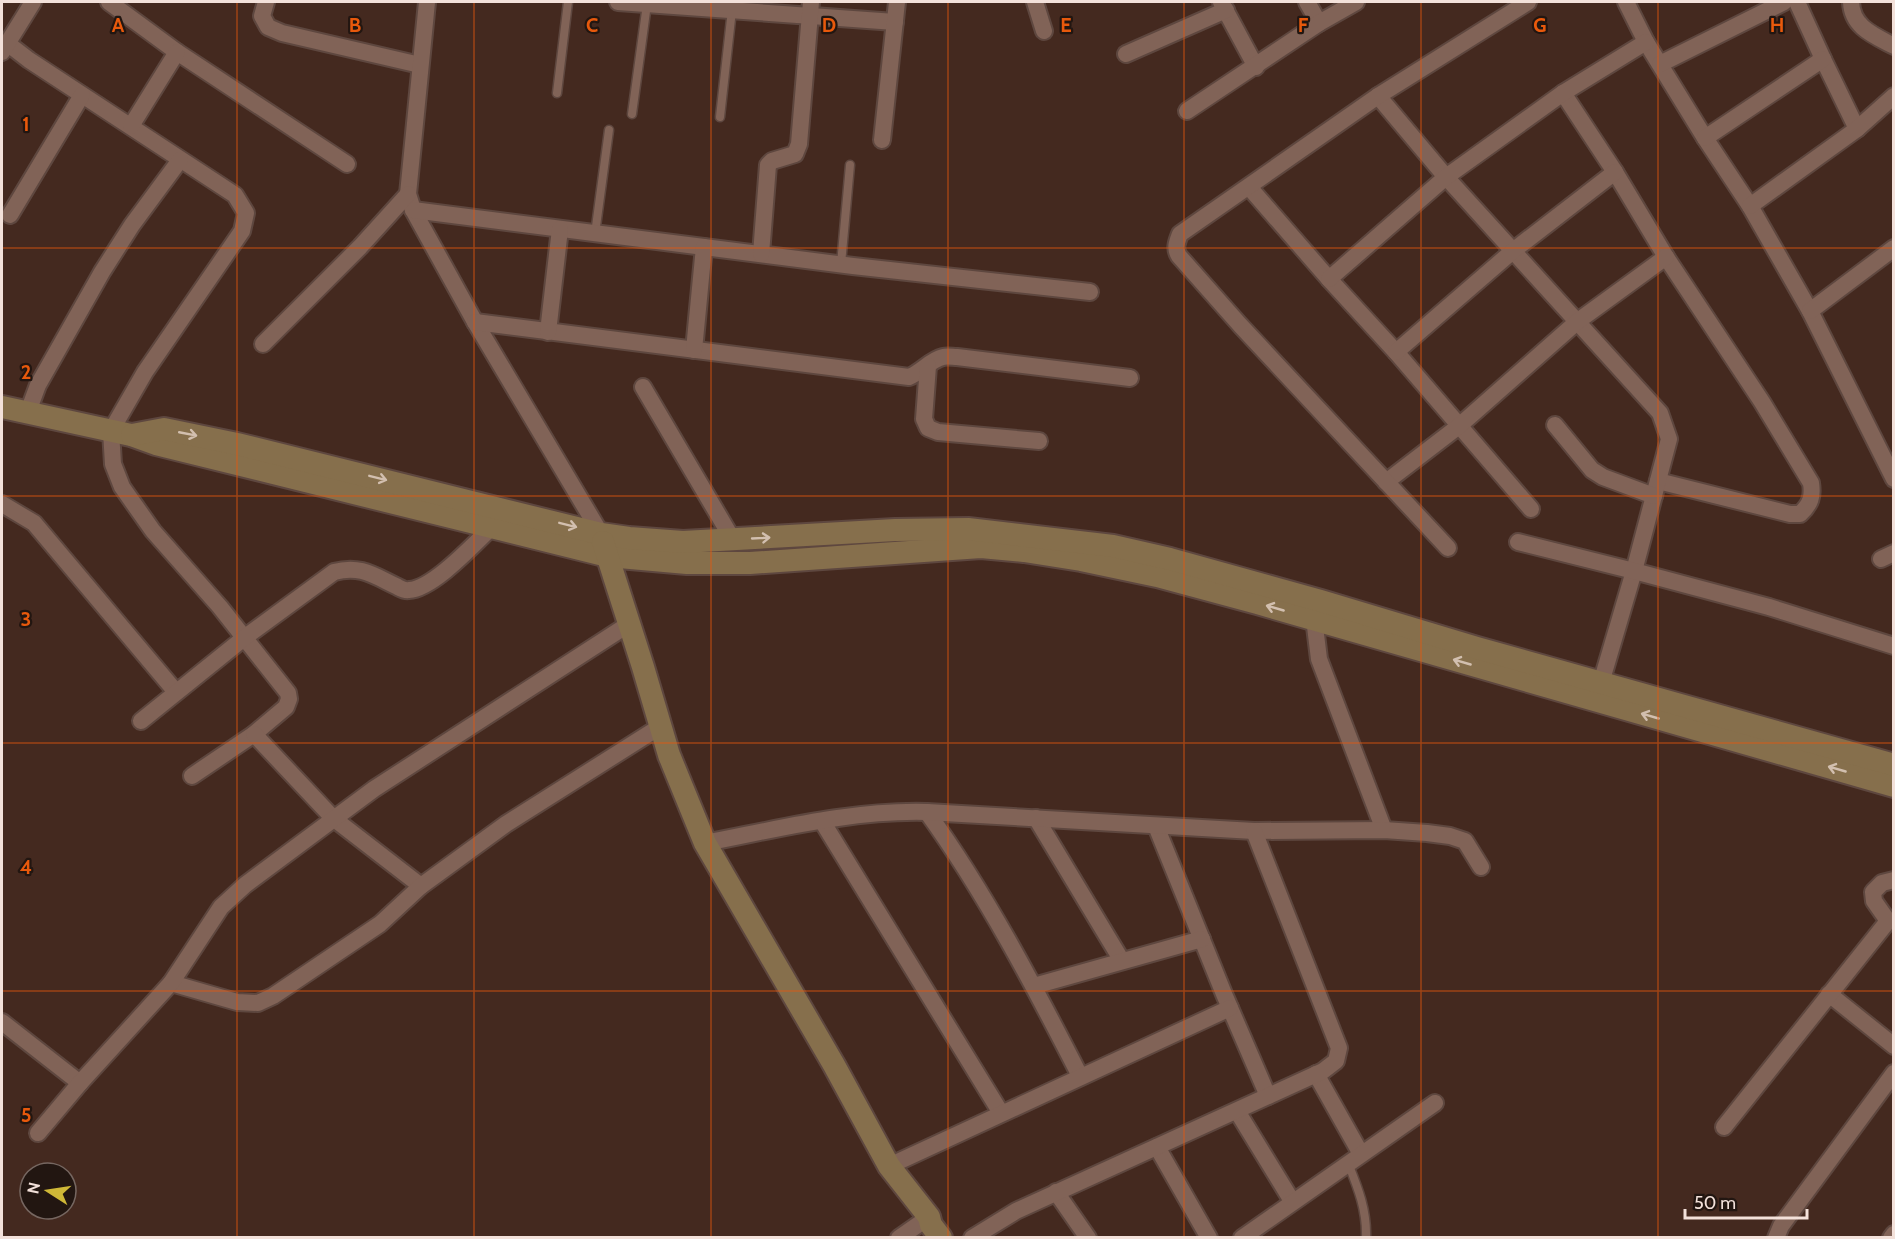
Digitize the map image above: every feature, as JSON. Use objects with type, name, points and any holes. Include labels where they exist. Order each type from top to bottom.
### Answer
[{"type":"main road","points":[[2,407],[121,433],[156,444],[608,556],[687,563],[750,563],[981,547],[1081,560],[1313,609],[1477,648],[1893,765]]},
{"type":"main road","points":[[121,433],[164,429],[237,444],[601,534],[629,538],[683,542],[905,530],[968,529],[1113,546],[1170,559],[1313,609],[1893,786]]},
{"type":"main road","points":[[601,534],[669,755],[705,843],[834,1065],[889,1166],[929,1217],[941,1238]]},
{"type":"street","points":[[33,2],[4,47],[131,126],[235,195],[246,213],[242,231],[145,372],[121,433],[113,464],[122,487],[153,531],[220,607],[288,693],[286,708],[254,734],[192,776]]},
{"type":"street","points":[[109,2],[177,52],[347,164]]},
{"type":"street","points":[[266,2],[261,16],[268,27],[282,33],[420,65]]},
{"type":"street","points":[[427,2],[410,202],[475,322],[601,534]]},
{"type":"street","points":[[618,2],[810,9],[895,22]]},
{"type":"street","points":[[882,140],[897,2]]},
{"type":"street","points":[[1035,2],[1044,31]]},
{"type":"street","points":[[1307,2],[1319,23]]},
{"type":"street","points":[[1187,111],[1319,23],[1356,2]]},
{"type":"street","points":[[1449,548],[1240,326],[1176,251],[1177,243],[1180,234],[1378,96],[1528,2]]},
{"type":"street","points":[[1626,2],[1646,42],[1750,206],[1810,311],[1893,479]]},
{"type":"street","points":[[1660,64],[1784,2]]},
{"type":"street","points":[[1797,2],[1857,129]]},
{"type":"street","points":[[1851,2],[1852,14],[1857,23],[1875,37],[1893,46]]},
{"type":"street","points":[[1126,54],[1224,6],[1256,67]]},
{"type":"street","points":[[761,254],[768,165],[772,161],[795,154],[799,144],[810,9]]},
{"type":"street","points":[[1329,279],[1446,177],[1563,93],[1646,42]]},
{"type":"street","points":[[131,126],[177,52]]},
{"type":"street","points":[[1705,138],[1823,59]]},
{"type":"street","points":[[1555,425],[1592,470],[1603,477],[1790,514],[1800,513],[1808,507],[1813,495],[1811,483],[1762,402],[1666,257],[1615,172],[1563,93]]},
{"type":"street","points":[[10,215],[82,95]]},
{"type":"street","points":[[1378,96],[1446,177],[1660,413],[1669,439],[1601,683]]},
{"type":"street","points":[[1750,206],[1857,129],[1893,96]]},
{"type":"street","points":[[28,412],[38,385],[102,272],[132,225],[180,160]]},
{"type":"street","points":[[1396,352],[1514,250],[1615,172]]},
{"type":"street","points":[[1249,187],[1396,352],[1531,509]]},
{"type":"street","points":[[410,202],[560,230],[1090,292]]},
{"type":"street","points":[[263,344],[360,247],[410,202]]},
{"type":"street","points":[[548,332],[560,230]]},
{"type":"street","points":[[694,350],[704,247]]},
{"type":"street","points":[[1810,311],[1893,248]]},
{"type":"street","points":[[1386,482],[1459,426],[1578,321],[1666,257]]},
{"type":"street","points":[[475,322],[909,377],[920,373],[943,357],[957,357],[1130,378]]},
{"type":"street","points":[[928,366],[924,419],[928,428],[938,432],[1039,441]]},
{"type":"street","points":[[643,387],[733,540]]},
{"type":"street","points":[[2,504],[34,522],[176,692]]},
{"type":"street","points":[[141,721],[244,638],[334,572],[348,568],[360,569],[406,591],[419,588],[431,582],[493,526]]},
{"type":"street","points":[[1518,542],[1769,608],[1893,646]]},
{"type":"street","points":[[1313,609],[1319,659],[1384,830]]},
{"type":"street","points":[[38,1133],[171,983],[221,907],[245,885],[374,789],[629,624]]},
{"type":"street","points":[[171,983],[237,1002],[258,1003],[273,996],[380,924],[422,886],[506,824],[660,726]]},
{"type":"street","points":[[254,734],[333,818],[422,886]]},
{"type":"street","points":[[705,843],[822,821],[879,813],[927,812],[1254,831],[1384,830],[1427,833],[1450,836],[1465,842],[1480,867]]},
{"type":"street","points":[[927,812],[948,842],[1034,986],[1080,1076]]},
{"type":"street","points":[[1036,818],[1122,961]]},
{"type":"street","points":[[822,821],[1001,1113]]},
{"type":"street","points":[[1156,826],[1268,1096]]},
{"type":"street","points":[[972,1238],[1016,1211],[1316,1074],[1336,1061],[1339,1048],[1254,831]]},
{"type":"street","points":[[1724,1127],[1829,994],[1890,925],[1874,901],[1873,892],[1882,883],[1893,880]]},
{"type":"street","points":[[1034,986],[1202,939]]},
{"type":"street","points":[[1829,994],[1893,1046]]},
{"type":"street","points":[[889,1166],[1230,1008]]},
{"type":"street","points":[[2,1022],[80,1083]]},
{"type":"street","points":[[1776,1238],[1781,1226],[1893,1072]]},
{"type":"street","points":[[1316,1074],[1354,1158]]},
{"type":"street","points":[[1242,1238],[1435,1103]]},
{"type":"street","points":[[1237,1111],[1292,1201]]},
{"type":"street","points":[[1157,1147],[1209,1238]]},
{"type":"street","points":[[1056,1192],[1088,1238]]},
{"type":"street","points":[[899,1238],[929,1217]]},
{"type":"lane","points":[[557,93],[568,2]]},
{"type":"lane","points":[[632,114],[647,3]]},
{"type":"lane","points":[[720,117],[732,6]]},
{"type":"lane","points":[[595,234],[609,130]]},
{"type":"lane","points":[[841,264],[850,165]]},
{"type":"lane","points":[[1354,1158],[1367,1221],[1366,1238]]}]
